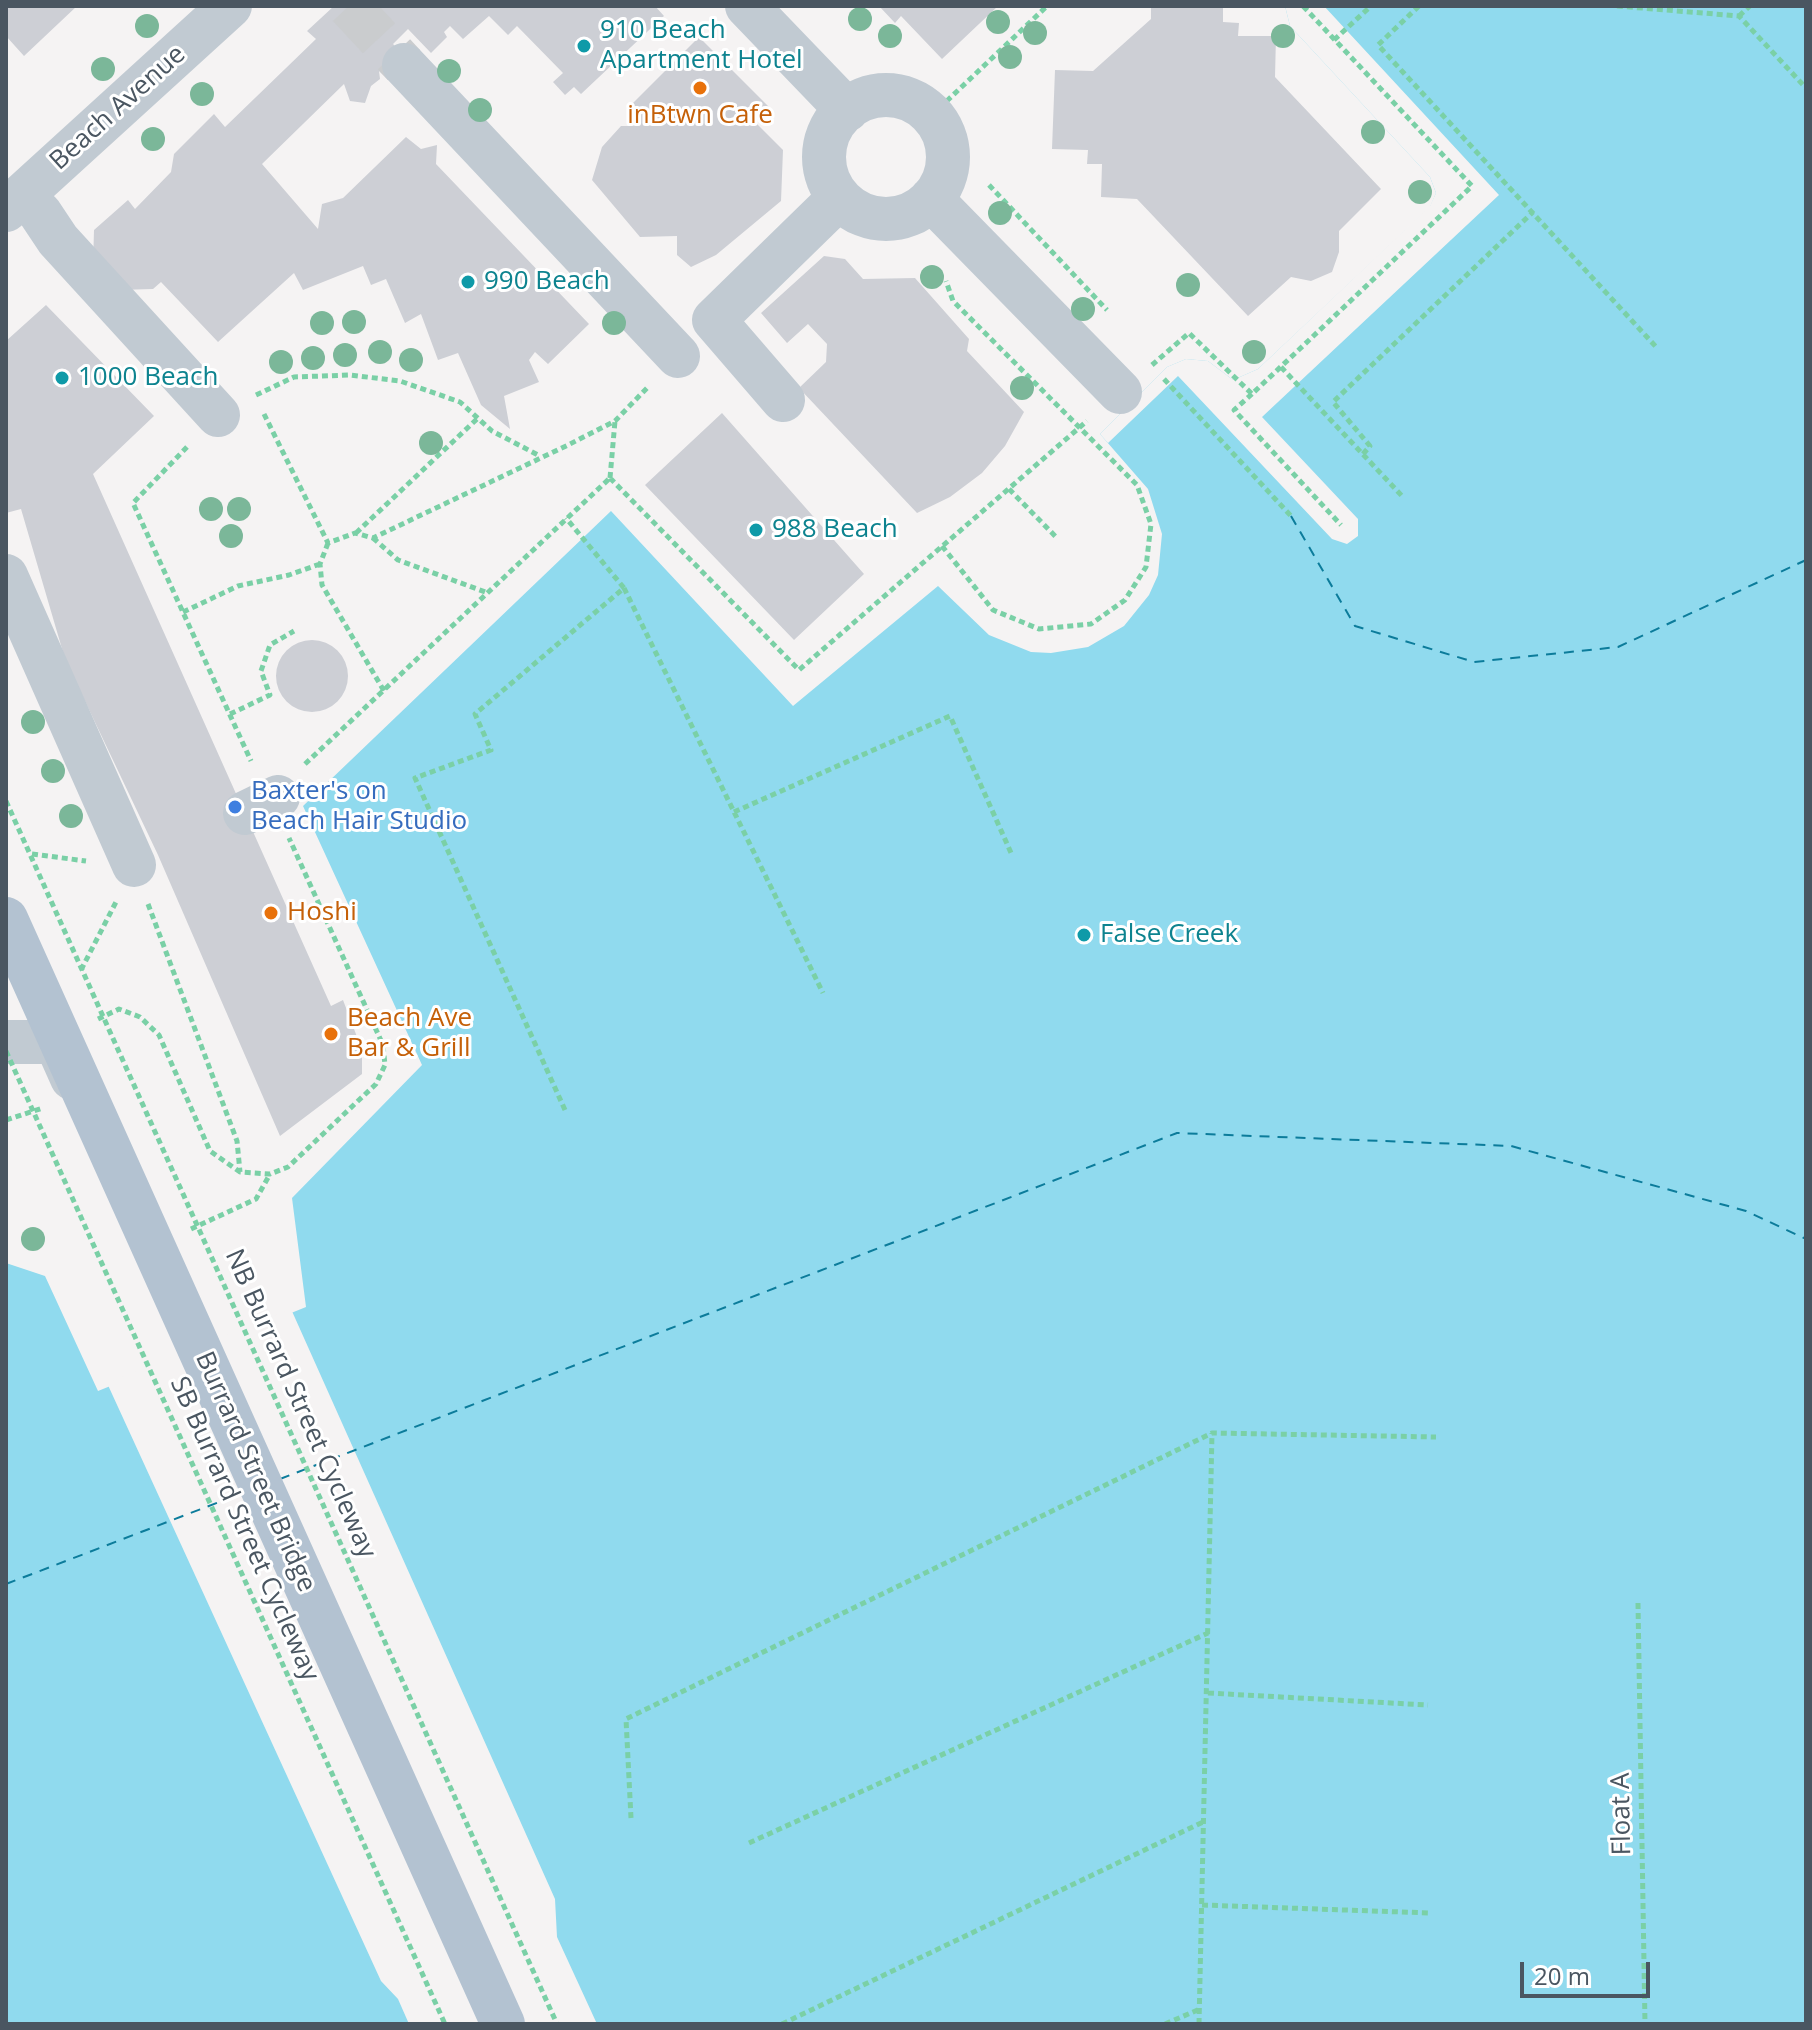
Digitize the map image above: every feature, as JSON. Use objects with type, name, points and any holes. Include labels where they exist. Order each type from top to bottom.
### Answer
[{"type":"main road","name":"Burrard Street Bridge","points":[[6,919],[503,2024]]},
{"type":"street","name":"Beach Avenue","points":[[19,194],[230,6]]},
{"type":"street","points":[[747,6],[847,110]]},
{"type":"street","points":[[404,65],[678,356]]},
{"type":"street","points":[[890,95],[920,105],[932,115],[942,130],[947,167],[931,199],[902,217],[885,219],[868,217],[839,198],[824,162],[833,124],[847,110],[859,101],[890,95]]},
{"type":"street","points":[[19,194],[58,240],[236,405]]},
{"type":"street","points":[[783,400],[714,320],[839,198]]},
{"type":"street","points":[[931,199],[1120,392]]},
{"type":"street","points":[[6,576],[134,865]]},
{"type":"street","points":[[6,1042],[56,1042],[162,1290]]},
{"type":"path","points":[[932,115],[1047,6]]},
{"type":"path","points":[[1334,40],[1371,6]]},
{"type":"path","points":[[1419,6],[1378,45],[1658,349]]},
{"type":"path","points":[[1617,6],[1739,16],[1806,88]]},
{"type":"path","points":[[1739,16],[1750,6]]},
{"type":"path","points":[[989,185],[1112,316]]},
{"type":"path","points":[[1363,454],[1370,446],[1333,402],[1533,212]]},
{"type":"path","points":[[942,546],[993,610],[1039,629],[1091,624],[1125,600],[1146,567],[1151,524],[1137,485],[953,301]]},
{"type":"path","points":[[1145,350],[1155,362]]},
{"type":"path","points":[[1281,367],[1402,496]]},
{"type":"path","points":[[245,747],[133,503],[236,405],[294,377],[350,375],[400,381],[460,402],[492,431],[540,457]]},
{"type":"path","points":[[1167,386],[1291,516]]},
{"type":"path","points":[[1252,394],[1234,410],[1341,525]]},
{"type":"path","points":[[236,405],[328,543]]},
{"type":"path","points":[[384,691],[322,585],[320,564],[328,543],[355,533],[478,418]]},
{"type":"path","points":[[140,1017],[159,1035],[210,1151],[240,1172],[270,1174],[288,1167],[376,1084],[385,1065],[383,1045],[280,817],[262,805],[610,478],[615,421],[373,538]]},
{"type":"path","points":[[1009,489],[1058,539]]},
{"type":"path","points":[[566,518],[624,588],[823,993]]},
{"type":"path","points":[[355,533],[373,538],[398,560],[488,593]]},
{"type":"path","points":[[183,612],[238,586],[289,575],[320,564]]},
{"type":"path","points":[[565,1110],[415,778],[491,750],[475,714],[624,588]]},
{"type":"path","points":[[230,714],[270,695],[261,671],[270,645],[294,631]]},
{"type":"path","points":[[734,812],[950,716],[1012,855]]},
{"type":"path","name":"NB Burrard Street Cycleway","points":[[6,801],[557,2024]]},
{"type":"path","points":[[32,854],[67,860]]},
{"type":"path","points":[[134,865],[237,1141],[240,1172]]},
{"type":"path","points":[[80,967],[103,931]]},
{"type":"path","name":"SB Burrard Street Cycleway","points":[[6,1051],[445,2024]]},
{"type":"path","points":[[186,1231],[256,1199],[270,1174]]},
{"type":"path","points":[[631,1818],[626,1719],[1212,1433],[1436,1437]]},
{"type":"path","points":[[1199,2024],[1212,1433]]},
{"type":"path","name":"Float A","points":[[1638,1603],[1645,2024]]},
{"type":"path","points":[[749,1843],[1208,1633]]},
{"type":"path","points":[[1208,1693],[1428,1705]]},
{"type":"path","points":[[782,2024],[1205,1821]]},
{"type":"path","points":[[1202,1905],[1430,1913]]},
{"type":"path","points":[[1165,2024],[1200,2009]]},
{"type":"water","name":"False Creek","points":[[1285,6],[1806,6],[1806,2024],[6,2024],[6,1263],[45,1276],[98,1391],[306,1307],[292,1198],[422,1065],[303,806],[611,511],[793,706],[938,586],[989,635],[1031,652],[1051,653],[1088,647],[1124,626],[1149,595],[1158,575],[1162,534],[1148,489],[1100,434],[1167,367],[1186,359],[1208,361],[1233,380],[1258,369],[1430,207],[1436,193],[1430,177],[1290,26]]},
{"type":"pier","points":[[1285,6],[1324,6],[1499,195],[1262,417],[1358,519],[1358,536],[1347,544],[1332,539],[1178,376],[1108,443],[1100,434],[1167,367],[1186,359],[1208,361],[1233,380],[1258,369],[1430,206],[1436,193],[1430,177],[1290,26]]},
{"type":"pier","points":[[291,1309],[555,1899],[557,1937],[597,2024],[409,2024],[398,1999],[381,1981],[107,1383]]},
{"type":"building","points":[[6,6],[77,6],[24,56],[6,36]]},
{"type":"building","points":[[334,6],[655,6],[664,16],[581,94],[574,87],[565,95],[553,82],[563,73],[517,26],[508,35],[489,16],[463,39],[450,26],[444,32],[447,37],[431,53],[408,29],[393,44],[409,60],[388,80],[379,71],[380,79],[371,86],[365,103],[350,101],[344,84],[262,164],[318,229],[322,204],[343,198],[406,137],[421,149],[437,145],[436,164],[589,324],[548,364],[535,352],[529,360],[539,382],[504,396],[510,429],[481,405],[458,353],[438,360],[421,314],[405,323],[386,279],[371,285],[363,266],[303,290],[294,273],[218,342],[161,282],[153,289],[118,290],[93,266],[94,230],[128,200],[135,209],[171,172],[174,154],[214,114],[225,127],[316,39],[307,31]]},
{"type":"building","points":[[879,6],[998,6],[942,59],[901,16],[895,23]]},
{"type":"building","points":[[1151,6],[1223,6],[1223,22],[1239,23],[1238,36],[1276,36],[1275,77],[1381,189],[1339,231],[1339,252],[1332,272],[1311,281],[1291,277],[1248,316],[1137,199],[1101,197],[1102,164],[1087,164],[1088,150],[1052,149],[1055,70],[1093,71],[1151,19]]},
{"type":"building","points":[[699,37],[769,107],[755,122],[783,150],[781,201],[716,255],[691,267],[677,255],[677,236],[640,237],[592,180],[602,147],[621,126],[631,126],[631,105]]},
{"type":"building","points":[[824,256],[845,259],[863,279],[915,278],[969,339],[967,351],[1024,412],[1005,446],[982,473],[950,497],[917,513],[799,388],[826,362],[827,344],[808,324],[787,343],[761,313]]},
{"type":"building","points":[[46,305],[154,416],[93,474],[331,1006],[343,1000],[362,1050],[362,1074],[280,1136],[158,855],[65,659],[21,509],[6,513],[6,341]]},
{"type":"building","name":"988 Beach","points":[[722,413],[864,574],[794,640],[645,485]]},
{"type":"building","points":[[319,640],[338,650],[346,662],[346,690],[338,702],[326,710],[305,712],[286,702],[278,690],[276,669],[286,650],[298,642]]},
{"type":"ferry route","points":[[1291,516],[1355,626],[1474,662],[1618,647],[1806,560]]},
{"type":"ferry route","points":[[280,1479],[1177,1133],[1511,1146],[1746,1211],[1806,1239]]},
{"type":"ferry route","points":[[6,1584],[240,1494]]},
{"type":"tunnel","points":[[349,6],[404,65]]},
{"type":"place","name":"910 Beach Apartment Hotel","points":[[584,46]]},
{"type":"place","name":"inBtwn Cafe","points":[[700,88]]},
{"type":"place","name":"990 Beach","points":[[468,282]]},
{"type":"place","name":"1000 Beach","points":[[62,378]]},
{"type":"place","name":"988 Beach","points":[[756,530]]},
{"type":"place","name":"Baxter's on Beach Hair Studio","points":[[235,807]]},
{"type":"place","name":"Hoshi","points":[[271,913]]},
{"type":"place","name":"False Creek","points":[[1084,935]]},
{"type":"place","name":"Beach Ave Bar & Grill","points":[[331,1034]]}]
